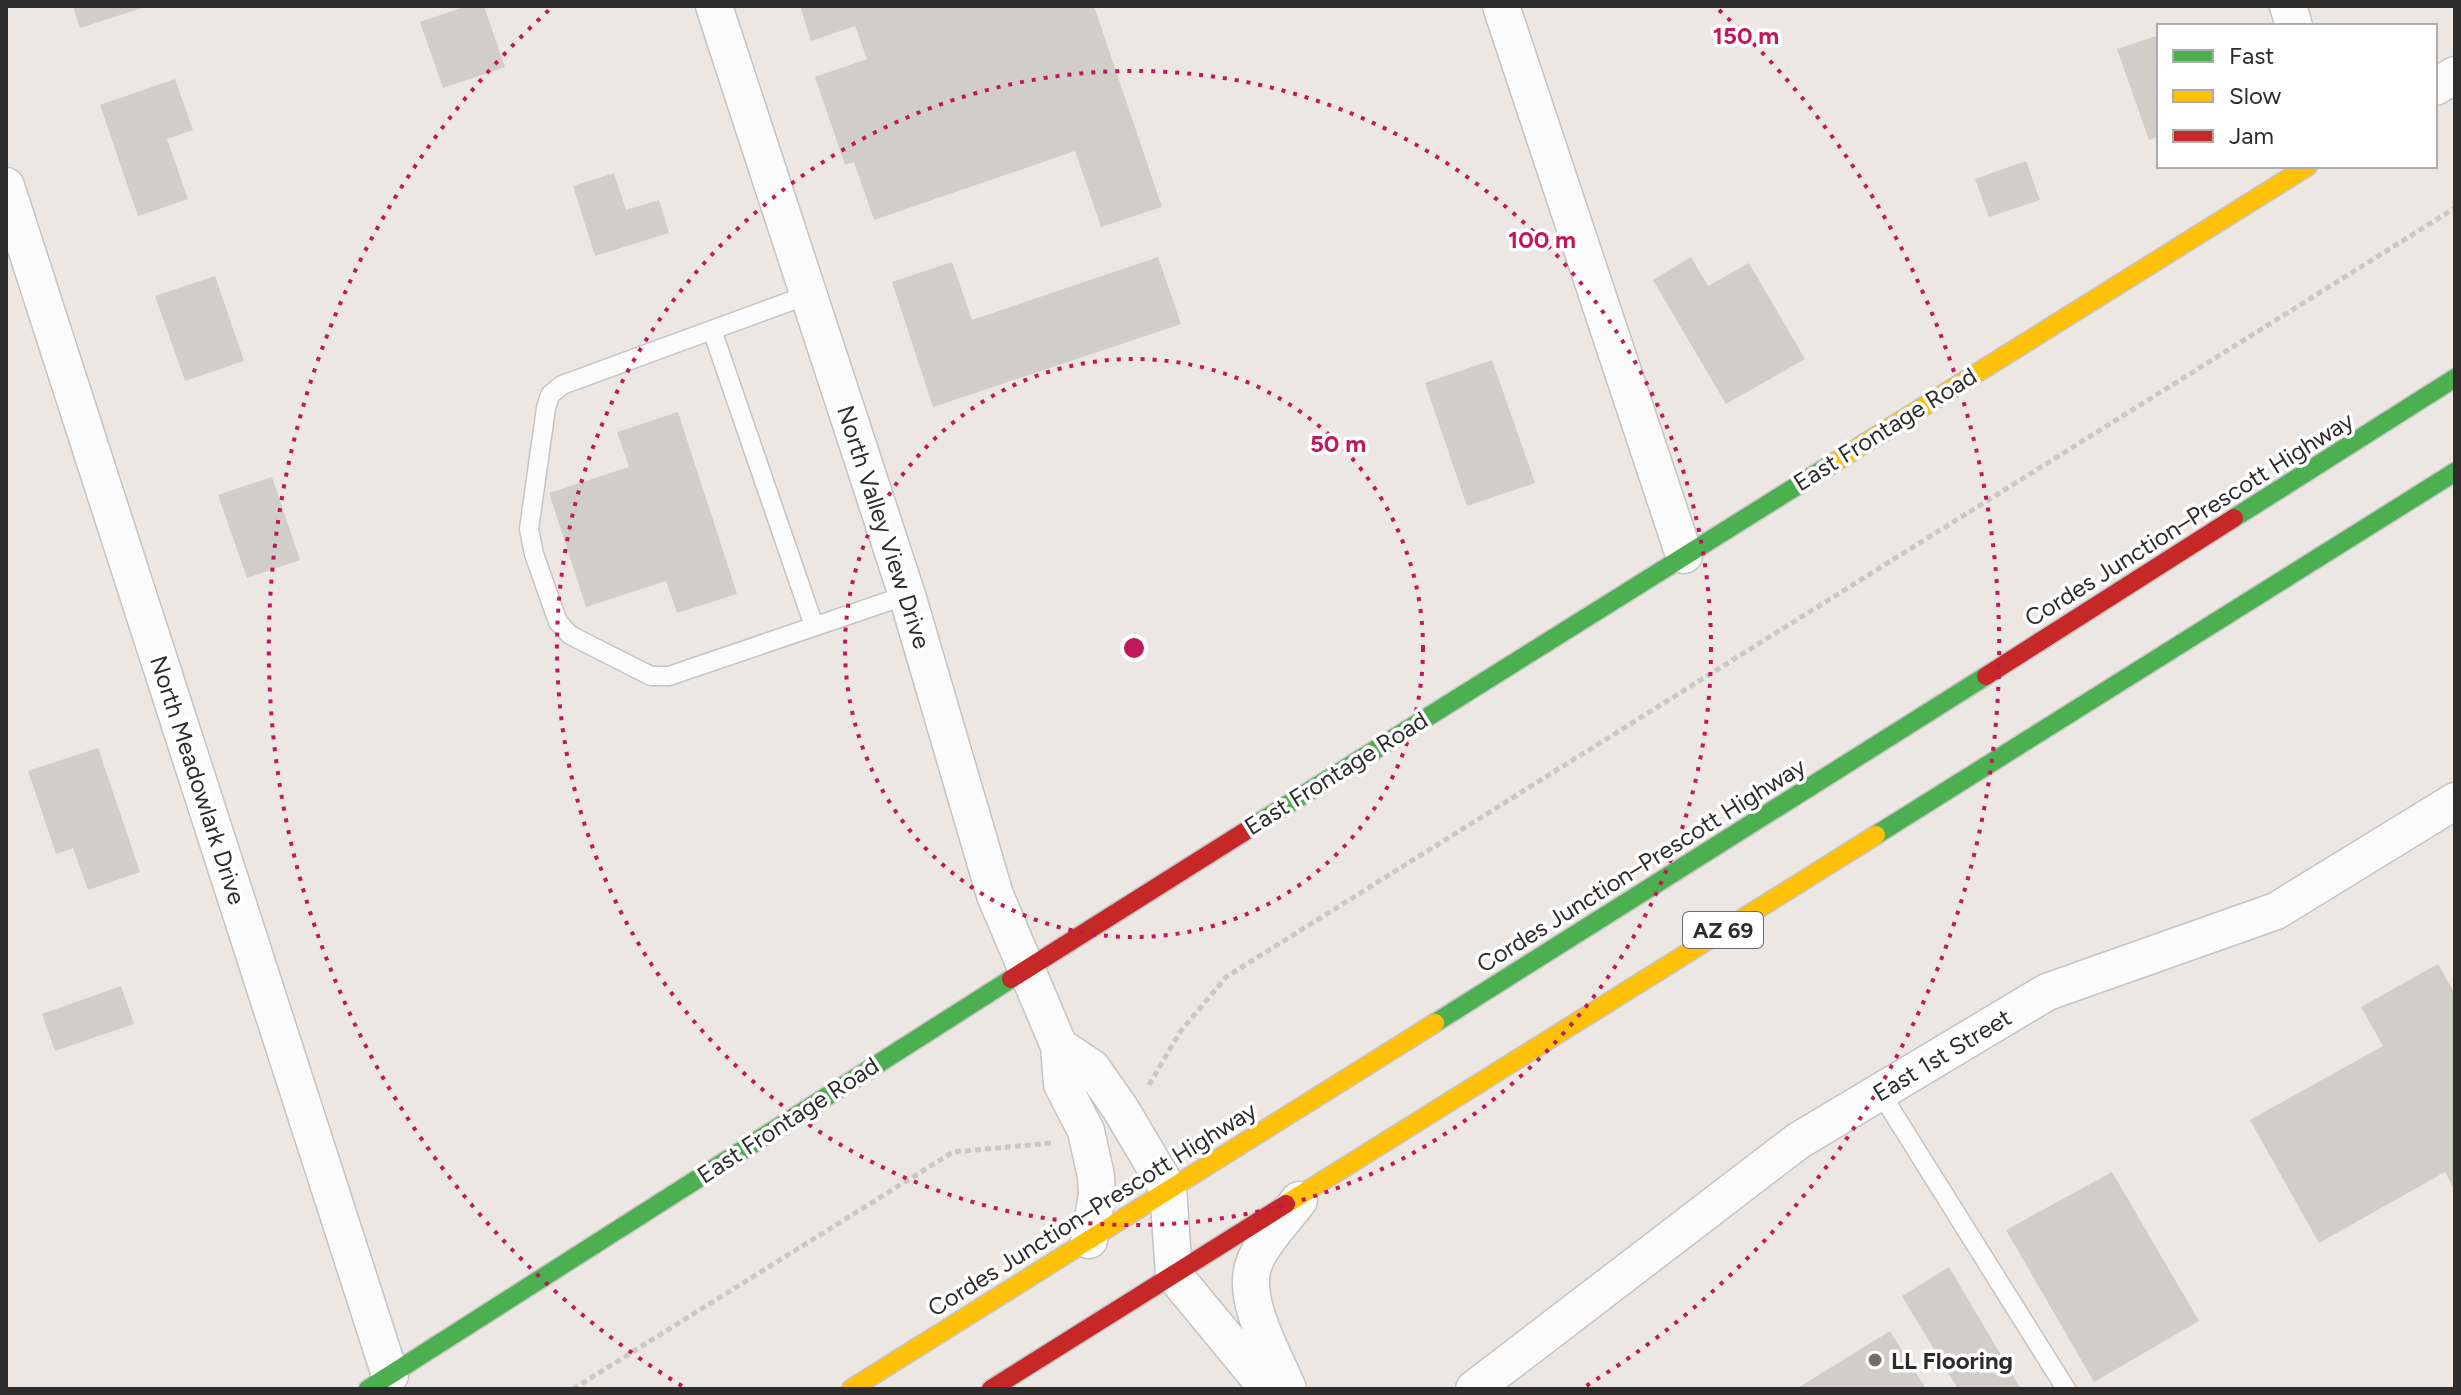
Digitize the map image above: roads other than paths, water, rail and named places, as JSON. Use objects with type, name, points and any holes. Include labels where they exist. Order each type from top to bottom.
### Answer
[{"type":"main road","name":"East Frontage Road","points":[[379,1382],[1025,969],[2305,168]]},
{"type":"main road","name":"Cordes Junction–Prescott Highway","points":[[851,1389],[1774,811],[2455,378]]},
{"type":"main road","name":"AZ 69","points":[[991,1389],[2455,472]]},
{"type":"street","name":"North Valley View Drive","points":[[714,6],[907,595],[995,895],[1059,1046],[1062,1084],[1086,1131],[1095,1166],[1097,1195],[1089,1240]]},
{"type":"street","points":[[1501,6],[1684,555]]},
{"type":"street","points":[[2437,86],[2455,75]]},
{"type":"street","name":"North Meadowlark Drive","points":[[6,186],[379,1382]]},
{"type":"street","name":"East 1st Street","points":[[1474,1389],[1798,1141],[2047,992],[2276,911],[2455,801]]},
{"type":"street","points":[[1059,1046],[1092,1068],[1120,1108],[1168,1189],[1174,1275],[1268,1389]]},
{"type":"street","points":[[1288,1389],[1252,1303],[1250,1280],[1255,1260],[1302,1196]]},
{"type":"lane","points":[[810,294],[562,385],[550,395],[529,529],[534,554],[558,622],[570,635],[651,676],[669,676],[907,595]]},
{"type":"lane","points":[[712,330],[814,626]]},
{"type":"lane","points":[[1880,1092],[2066,1389]]},
{"type":"place","name":"LL Flooring","points":[[1875,1360]]}]
